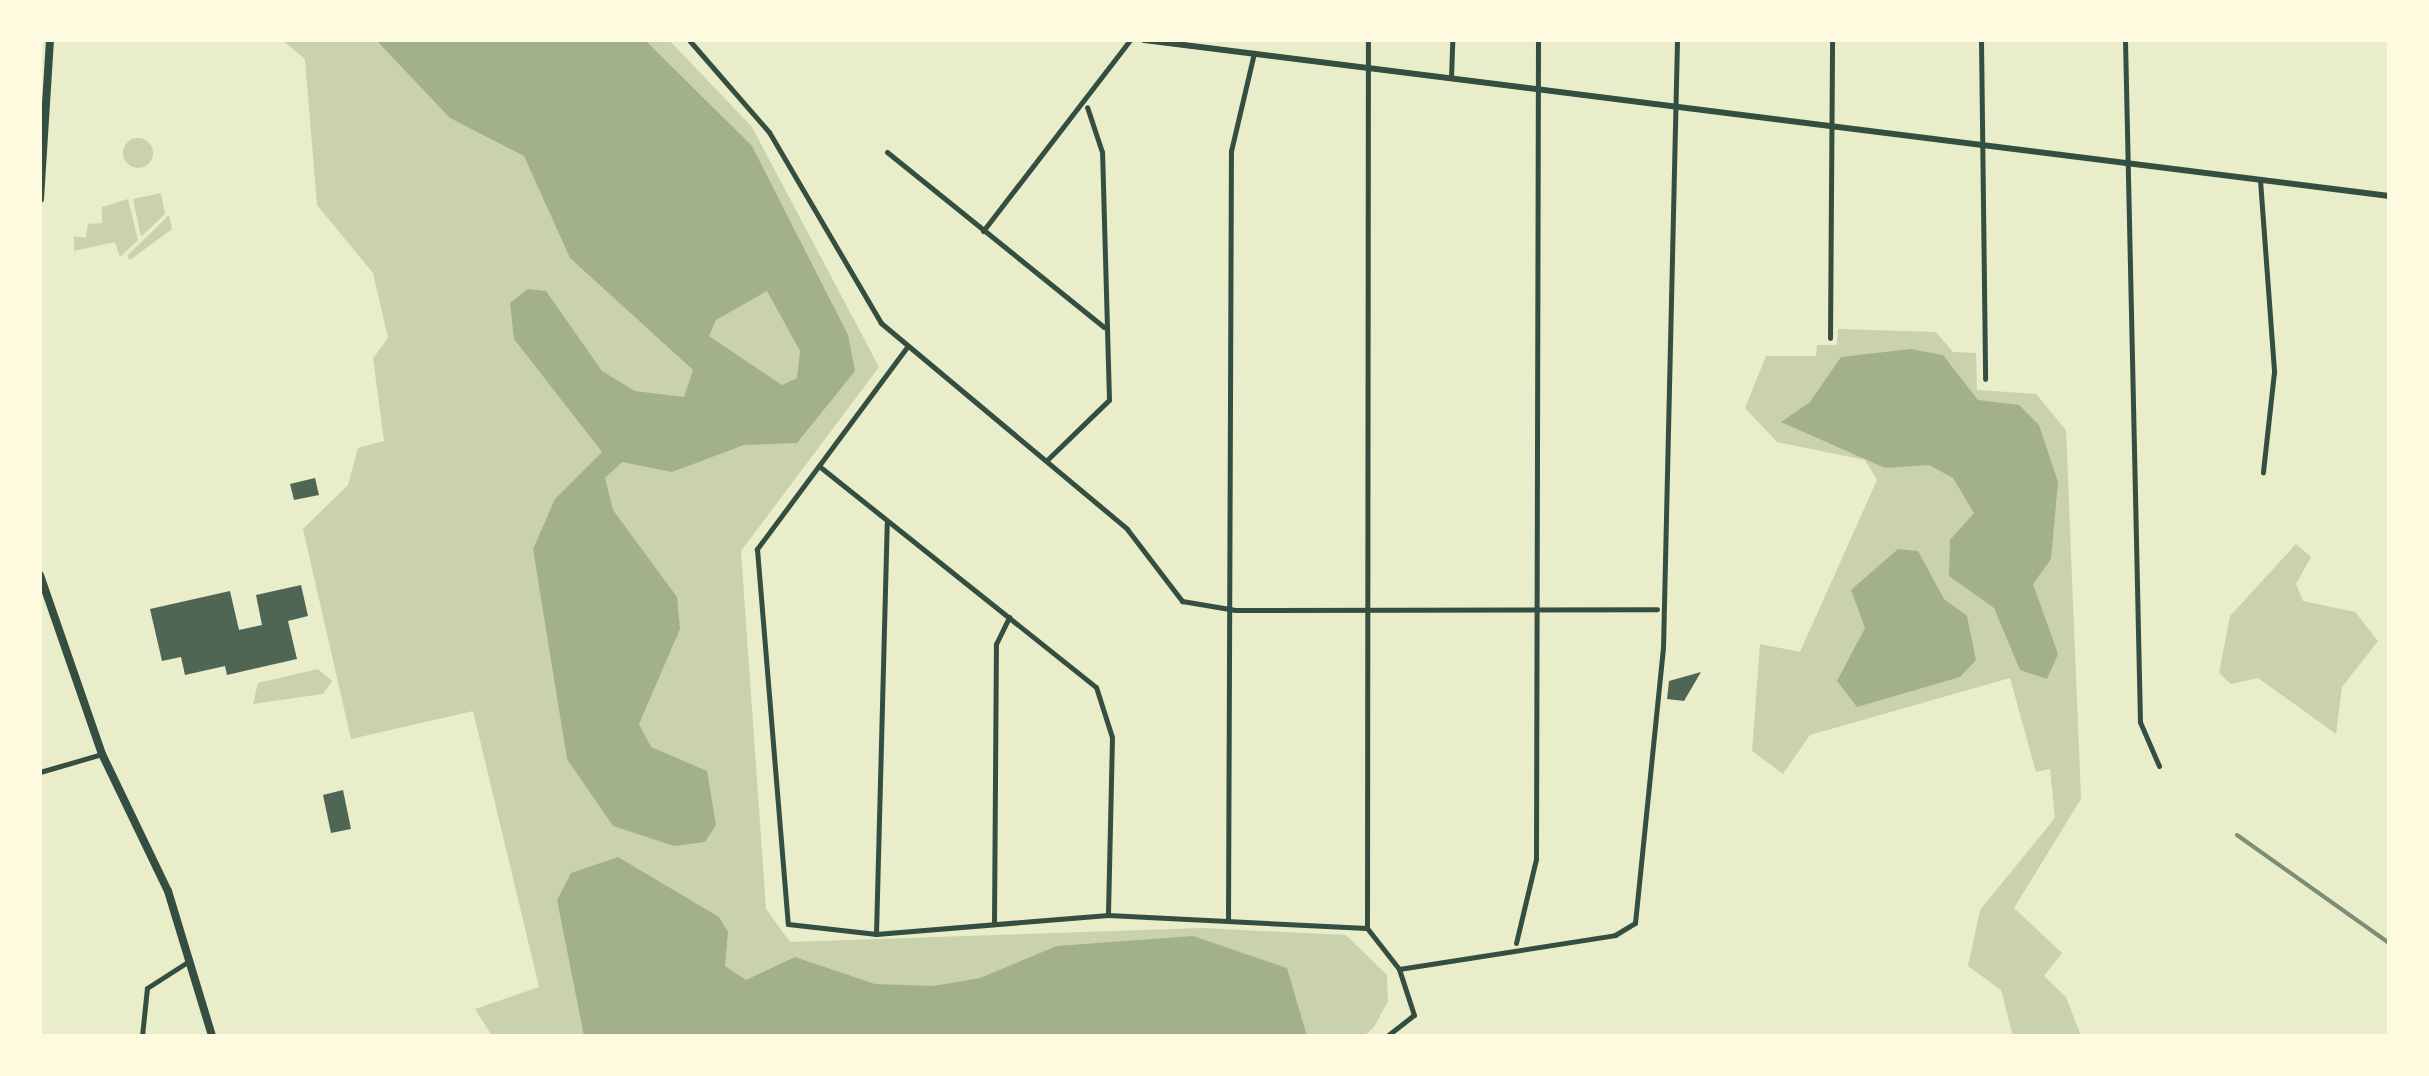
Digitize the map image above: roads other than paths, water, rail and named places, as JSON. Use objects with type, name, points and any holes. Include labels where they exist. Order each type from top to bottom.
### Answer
[{"type":"main road","points":[[40,199],[50,40]]},
{"type":"main road","points":[[40,575],[102,754],[192,960],[212,1036]]},
{"type":"street","points":[[689,40],[770,132],[856,292],[907,347],[1127,529],[1182,602],[1235,610],[1534,603],[1658,609]]},
{"type":"street","points":[[984,232],[1086,107],[1130,40]]},
{"type":"street","points":[[1144,40],[2389,196]]},
{"type":"street","points":[[1235,50],[1236,40]]},
{"type":"street","points":[[1368,40],[1373,604],[1367,928],[1400,969],[1414,1015],[1386,1036]]},
{"type":"street","points":[[1452,40],[1452,78]]},
{"type":"street","points":[[1516,944],[1536,859],[1538,40]]},
{"type":"street","points":[[1400,969],[1516,944],[1601,937],[1635,923],[1664,648],[1658,609],[1676,40]]},
{"type":"street","points":[[1830,338],[1832,40]]},
{"type":"street","points":[[1981,40],[1985,379]]},
{"type":"street","points":[[2125,40],[2140,722],[2159,766]]},
{"type":"street","points":[[1228,922],[1235,610],[1230,150],[1254,53]]},
{"type":"street","points":[[1046,460],[1109,400],[1102,152],[1086,107]]},
{"type":"street","points":[[887,152],[1104,327]]},
{"type":"street","points":[[2260,180],[2274,372],[2263,472]]},
{"type":"street","points":[[907,347],[756,549],[788,924],[876,934],[1108,915],[1367,928]]},
{"type":"street","points":[[819,466],[1008,617],[1109,708],[1108,915]]},
{"type":"street","points":[[876,934],[888,523]]},
{"type":"street","points":[[994,924],[996,644],[1008,617]]},
{"type":"street","points":[[40,772],[102,754]]},
{"type":"street","points":[[142,1036],[148,988],[192,960]]},
{"type":"railway","points":[[2237,835],[2389,943]]}]
